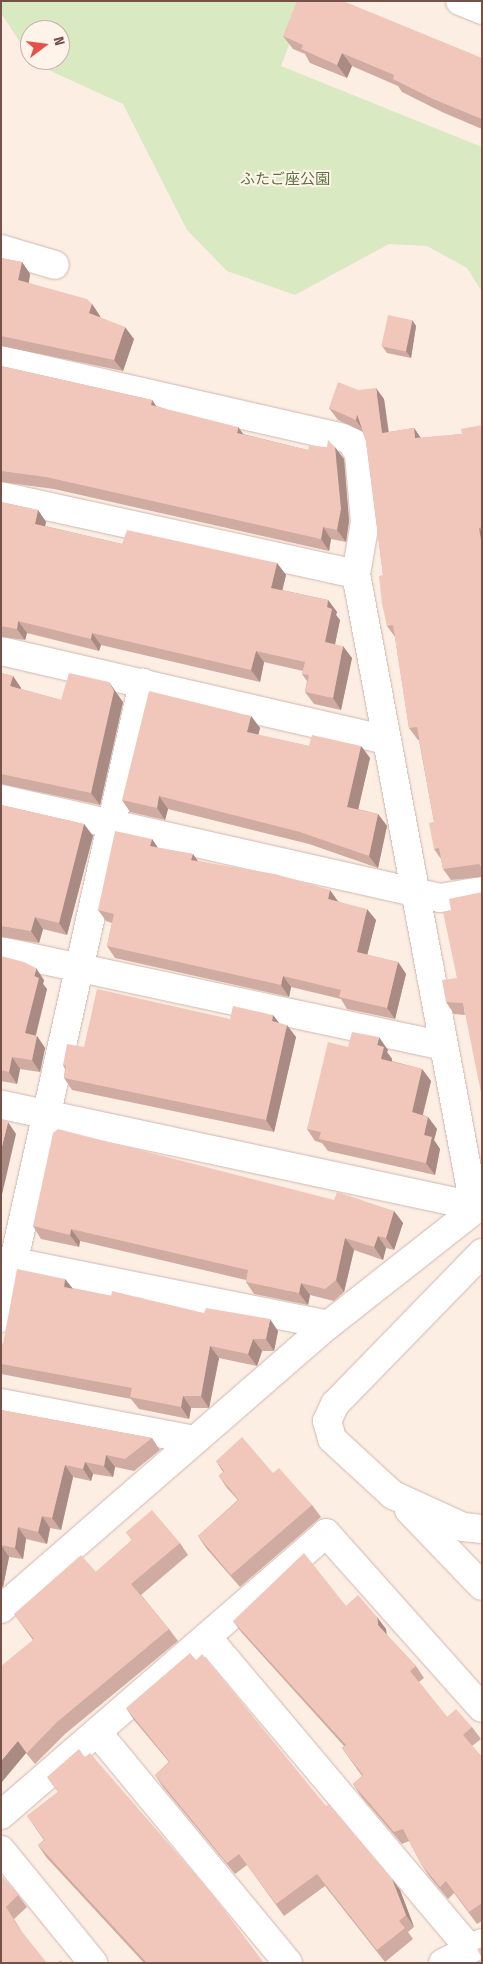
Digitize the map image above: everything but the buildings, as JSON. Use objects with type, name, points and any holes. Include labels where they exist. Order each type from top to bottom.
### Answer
[{"type":"street","points":[[460,1],[482,10]]},
{"type":"street","points":[[1,249],[55,265]]},
{"type":"street","points":[[1,360],[350,438],[359,454],[365,522],[356,574],[441,1045],[478,1205]]},
{"type":"street","points":[[1,496],[356,574]]},
{"type":"street","points":[[1,651],[386,740]]},
{"type":"street","points":[[1,1318],[143,683]]},
{"type":"street","points":[[1,799],[440,898],[482,892]]},
{"type":"street","points":[[1,951],[441,1045]]},
{"type":"street","points":[[1,1105],[478,1205]]},
{"type":"street","points":[[1,1609],[328,1325],[478,1205]]},
{"type":"street","points":[[482,1253],[335,1404],[327,1421],[332,1439],[468,1566],[482,1586]]},
{"type":"street","points":[[14,1262],[328,1325]]},
{"type":"street","points":[[1,1403],[195,1440]]},
{"type":"street","points":[[393,1495],[463,1527],[482,1528]]},
{"type":"street","points":[[1,1815],[326,1534],[482,1708]]},
{"type":"street","points":[[207,1637],[476,1946],[444,1963]]},
{"type":"street","points":[[97,1732],[288,1963]]},
{"type":"street","points":[[1,1850],[93,1963]]},
{"type":"green space","name":"ふたご座公園","points":[[1,1],[306,1],[281,66],[482,147],[482,292],[467,268],[427,246],[389,244],[295,295],[227,271],[187,230],[123,104],[48,70],[70,70],[70,20],[20,20],[20,42],[1,13]]}]
